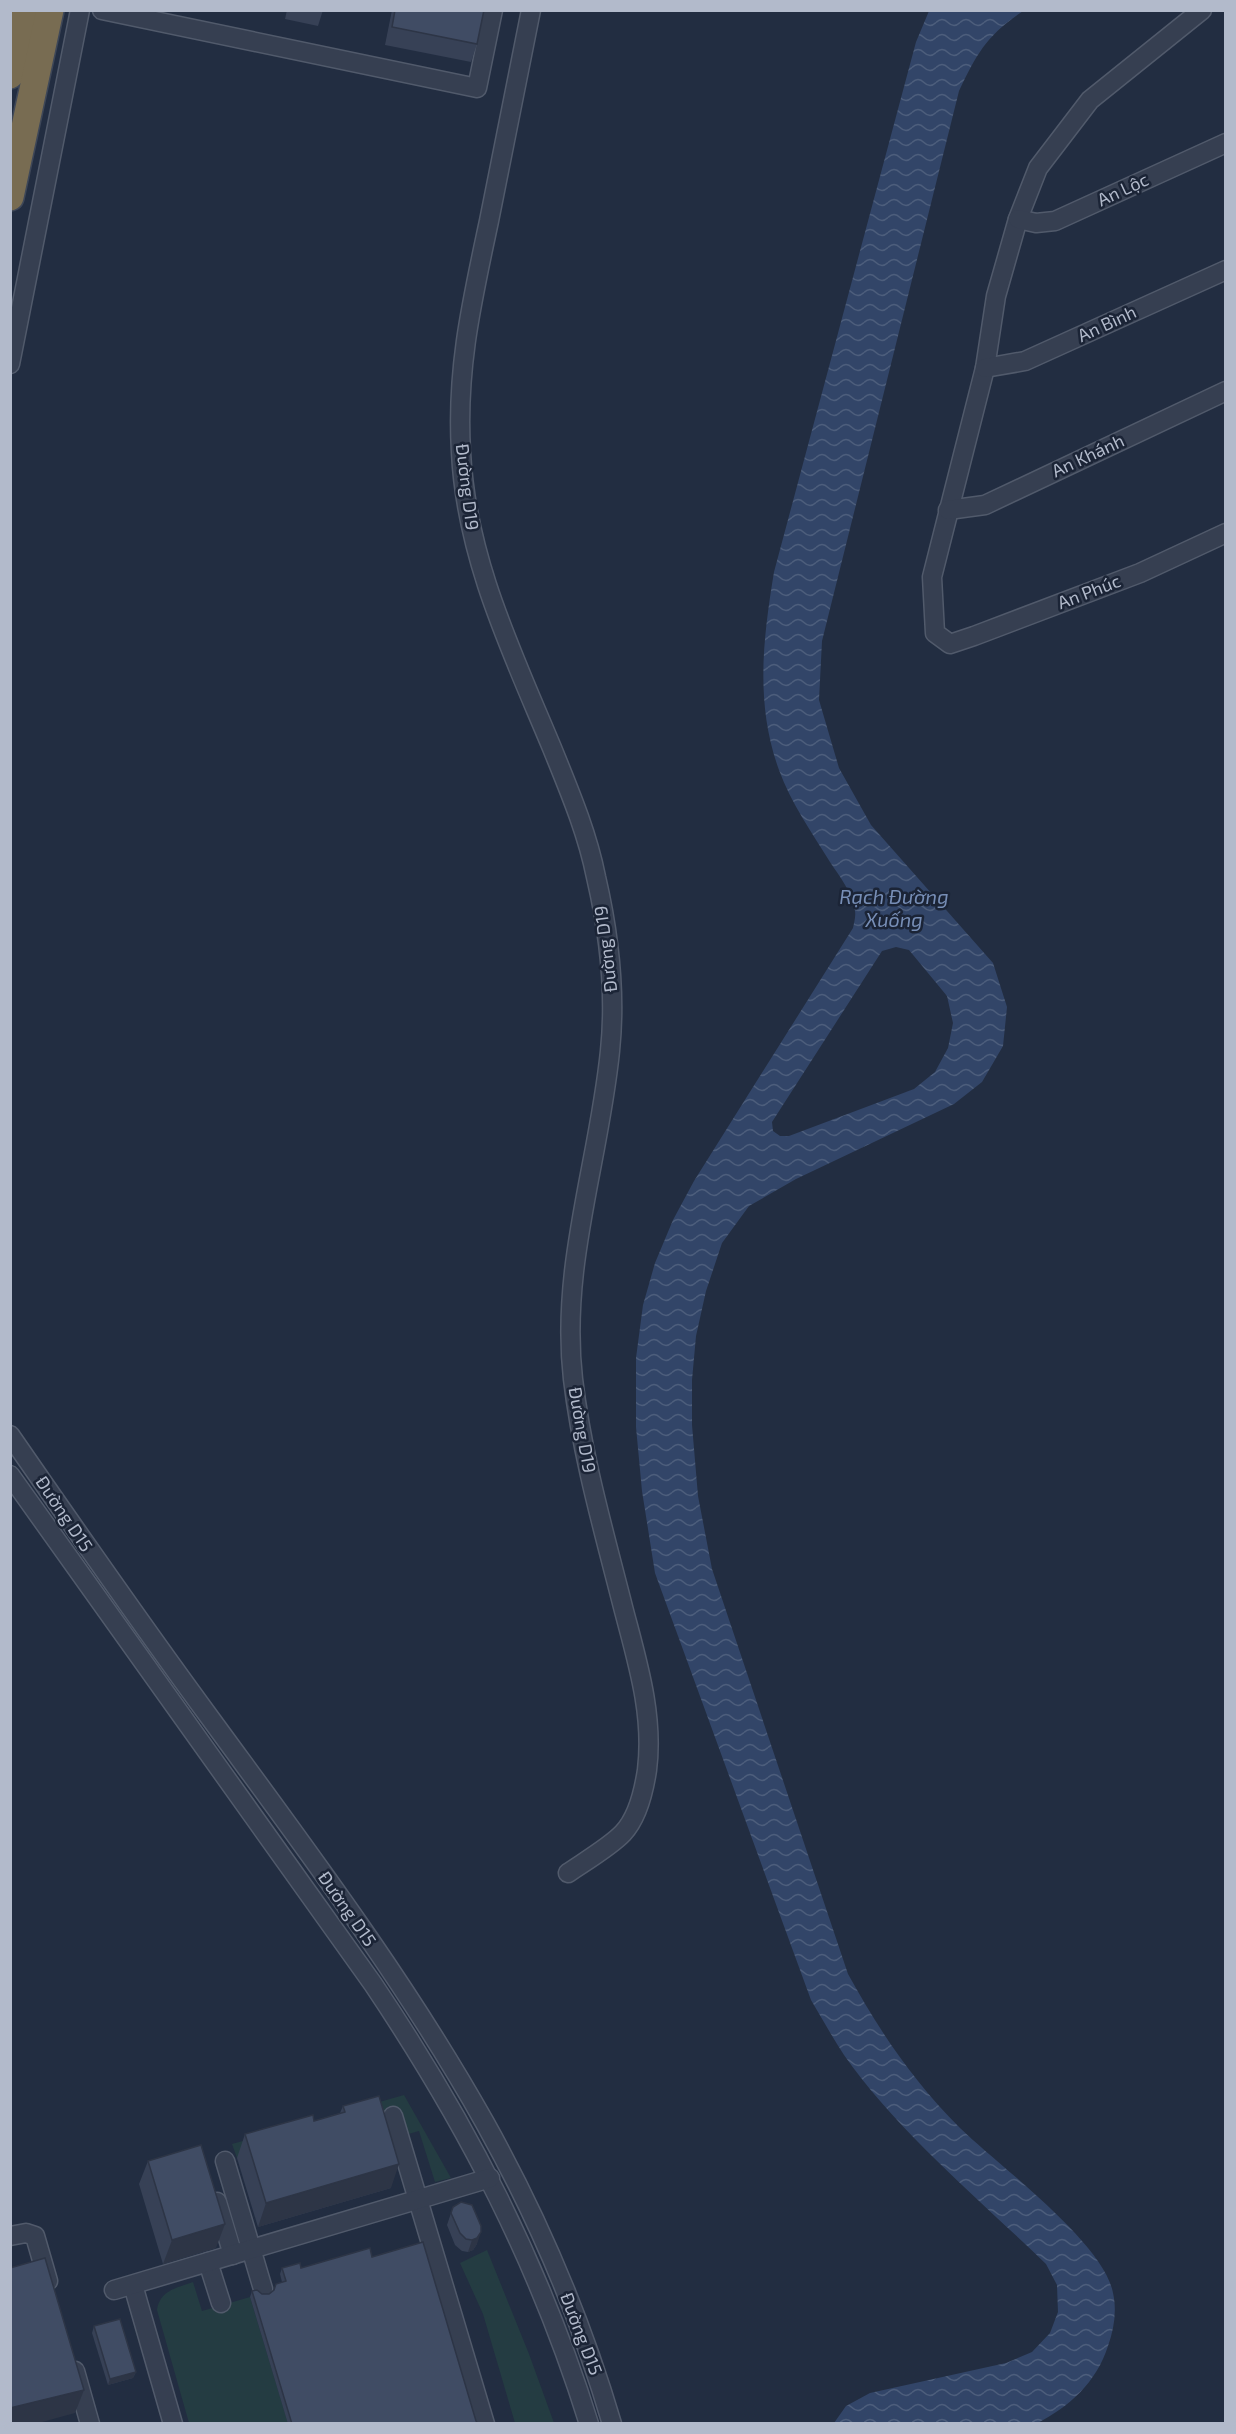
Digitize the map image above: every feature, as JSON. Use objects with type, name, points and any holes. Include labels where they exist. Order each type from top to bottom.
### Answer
[{"type":"highway","points":[[10,75],[24,10]]},
{"type":"highway","points":[[10,197],[50,10]]},
{"type":"street","points":[[10,364],[80,10]]},
{"type":"street","points":[[102,10],[477,88],[493,10]]},
{"type":"street","name":"Đường D19","points":[[531,10],[464,341],[459,399],[461,455],[468,515],[481,568],[497,617],[582,822],[597,878],[608,946],[612,1006],[610,1052],[574,1256],[570,1316],[573,1375],[590,1476],[645,1694],[650,1734],[644,1785],[638,1806],[624,1832],[568,1873]]},
{"type":"street","points":[[948,510],[985,368],[996,296],[1018,219],[1038,168],[1090,100],[1202,10]]},
{"type":"street","name":"An Lộc","points":[[1018,219],[1036,223],[1055,221],[1226,143]]},
{"type":"street","name":"An Bình","points":[[985,368],[1025,361],[1226,270]]},
{"type":"street","name":"An Khánh","points":[[948,510],[985,505],[1226,391]]},
{"type":"street","name":"An Phúc","points":[[948,510],[932,577],[935,633],[950,644],[1140,573],[1226,533]]},
{"type":"street","name":"Đường D15","points":[[10,1435],[125,1603],[370,1940],[450,2064],[485,2122],[532,2214],[579,2326],[612,2424]]},
{"type":"street","name":"Đường D15","points":[[10,1475],[417,2049],[458,2118],[522,2245],[552,2317],[589,2424]]},
{"type":"street","points":[[393,2116],[485,2424]]},
{"type":"street","points":[[225,2161],[263,2289]]},
{"type":"street","points":[[114,2290],[490,2178]]},
{"type":"street","points":[[213,2188],[233,2255]]},
{"type":"street","points":[[10,2236],[26,2233],[35,2236],[54,2301]]},
{"type":"street","points":[[208,2262],[221,2303]]},
{"type":"street","points":[[133,2285],[174,2424]]},
{"type":"street","points":[[70,2356],[90,2424]]},
{"type":"green space","points":[[404,2095],[451,2178],[435,2182],[419,2131],[405,2135],[388,2122],[237,2158],[232,2144]]},
{"type":"green space","points":[[487,2250],[554,2423],[515,2423],[483,2314],[460,2263]]},
{"type":"green space","points":[[193,2282],[202,2311],[250,2297],[288,2423],[189,2423],[157,2310],[165,2294]]},
{"type":"water","name":"Rạch Đường Xuống","points":[[929,11],[1023,11],[1000,28],[984,46],[959,91],[822,641],[819,700],[839,768],[871,825],[993,963],[1007,1007],[1003,1046],[982,1082],[954,1104],[796,1179],[749,1206],[722,1243],[706,1291],[696,1336],[692,1380],[692,1425],[698,1496],[712,1569],[848,1974],[872,2016],[912,2074],[960,2128],[1071,2229],[1091,2251],[1105,2273],[1113,2293],[1115,2313],[1113,2327],[1103,2359],[1096,2371],[1071,2401],[1036,2424],[834,2423],[846,2406],[870,2393],[1006,2363],[1032,2352],[1050,2333],[1058,2312],[1057,2285],[1046,2264],[940,2164],[888,2110],[844,2055],[811,2000],[655,1573],[642,1491],[636,1427],[636,1358],[643,1305],[655,1263],[673,1220],[694,1181],[853,928],[855,911],[848,891],[802,818],[779,770],[771,745],[764,696],[764,647],[774,572],[916,42]],"holes":[[[896,947],[909,950],[947,996],[953,1023],[948,1048],[935,1072],[914,1089],[789,1136],[780,1136],[773,1131],[772,1122],[882,951]]]},
{"type":"building","points":[[395,10],[484,10],[477,44],[392,27]]},
{"type":"building","points":[[379,2096],[399,2164],[266,2203],[245,2134],[313,2115],[314,2121],[345,2112],[343,2106]]},
{"type":"building","points":[[201,2145],[225,2224],[172,2240],[148,2161]]},
{"type":"building","points":[[461,2202],[472,2205],[481,2226],[481,2232],[477,2238],[472,2240],[466,2239],[460,2233],[451,2213],[453,2207]]},
{"type":"building","points":[[423,2242],[478,2424],[292,2424],[252,2291],[257,2290],[262,2294],[269,2294],[274,2290],[276,2284],[286,2281],[282,2268],[300,2263],[301,2268],[370,2248],[372,2257]]},
{"type":"building","points":[[45,2258],[84,2390],[10,2408],[10,2268]]},
{"type":"building","points":[[120,2319],[136,2372],[110,2379],[94,2326]]}]
